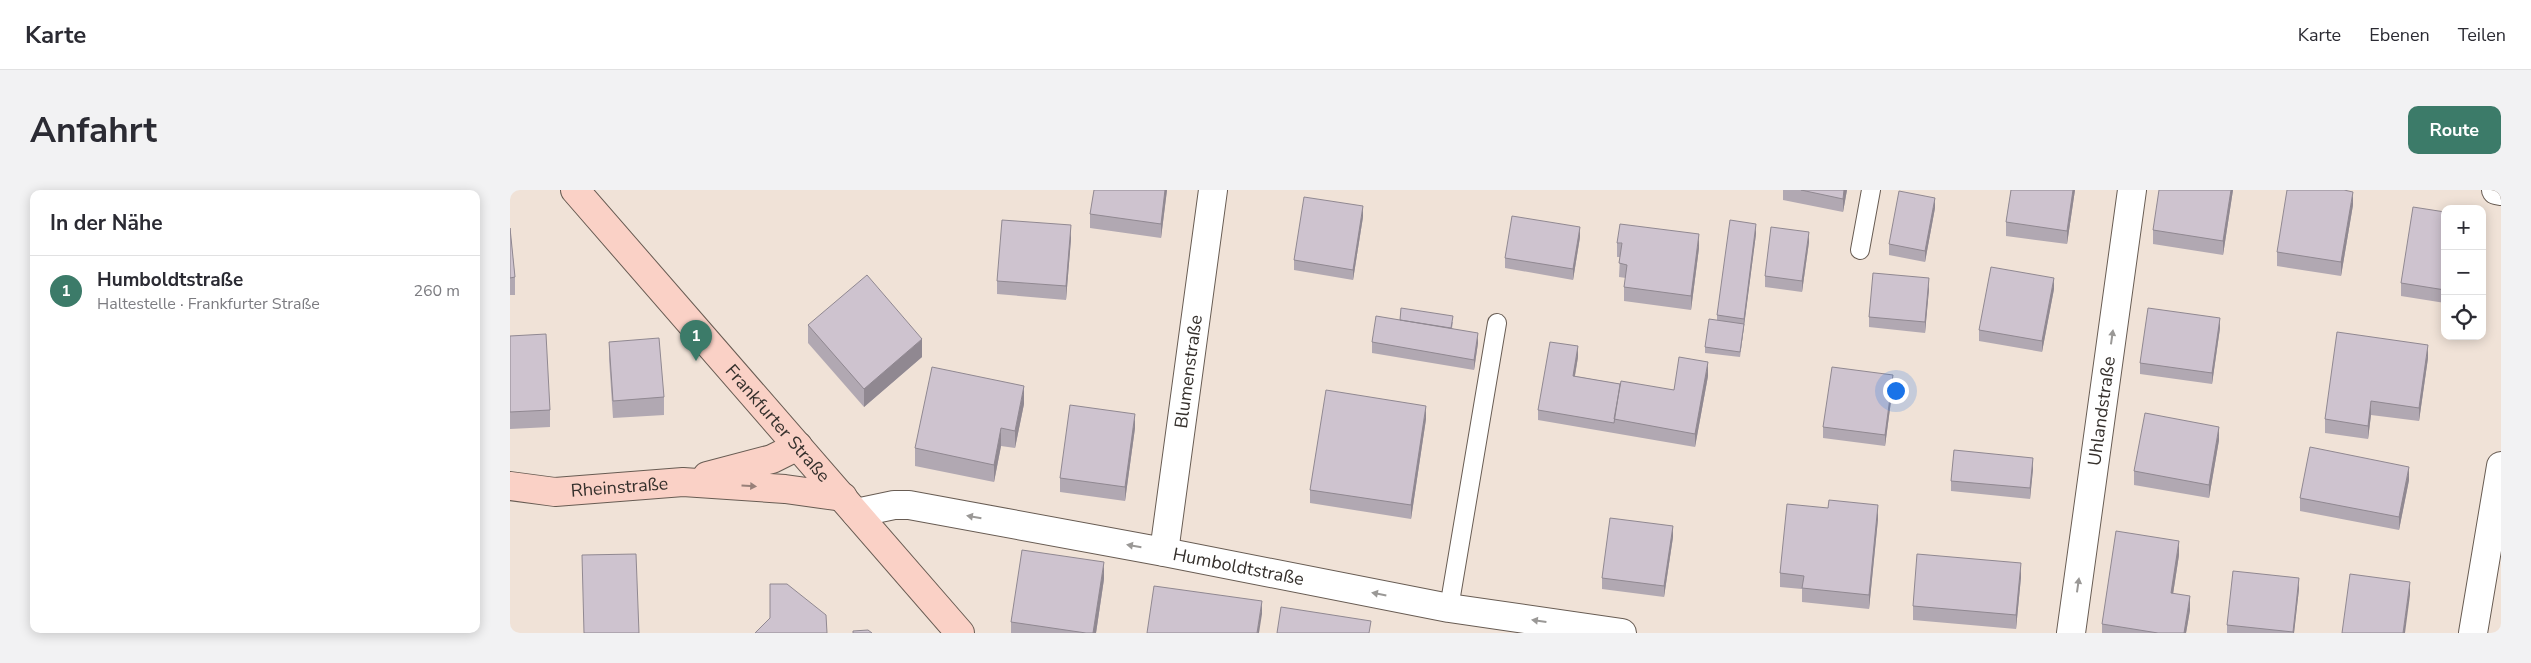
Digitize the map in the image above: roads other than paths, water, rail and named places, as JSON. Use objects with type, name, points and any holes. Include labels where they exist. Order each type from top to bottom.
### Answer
[{"type":"main road","name":"Frankfurter Straße","points":[[575,190],[960,633]]},
{"type":"main road","points":[[683,482],[772,459],[798,446]]},
{"type":"main road","points":[[683,482],[777,488],[849,505]]},
{"type":"main road","name":"Rheinstraße","points":[[510,486],[554,492],[683,482]]},
{"type":"main road","name":"Rheinstraße","points":[[510,506],[554,492]]},
{"type":"street","name":"Blumenstraße","points":[[1164,552],[1213,190]]},
{"type":"street","name":"Uhlandstraße","points":[[2072,633],[2132,190]]},
{"type":"street","points":[[2496,190],[2501,191]]},
{"type":"street","points":[[2473,633],[2501,466]]},
{"type":"street","name":"Humboldtstraße","points":[[849,505],[909,505],[1164,552],[1449,608],[1622,633]]},
{"type":"lane","points":[[1860,250],[1871,190]]},
{"type":"lane","points":[[1449,608],[1497,323]]},
{"type":"place","name":"Humboldtstraße","points":[[696,361]]}]
